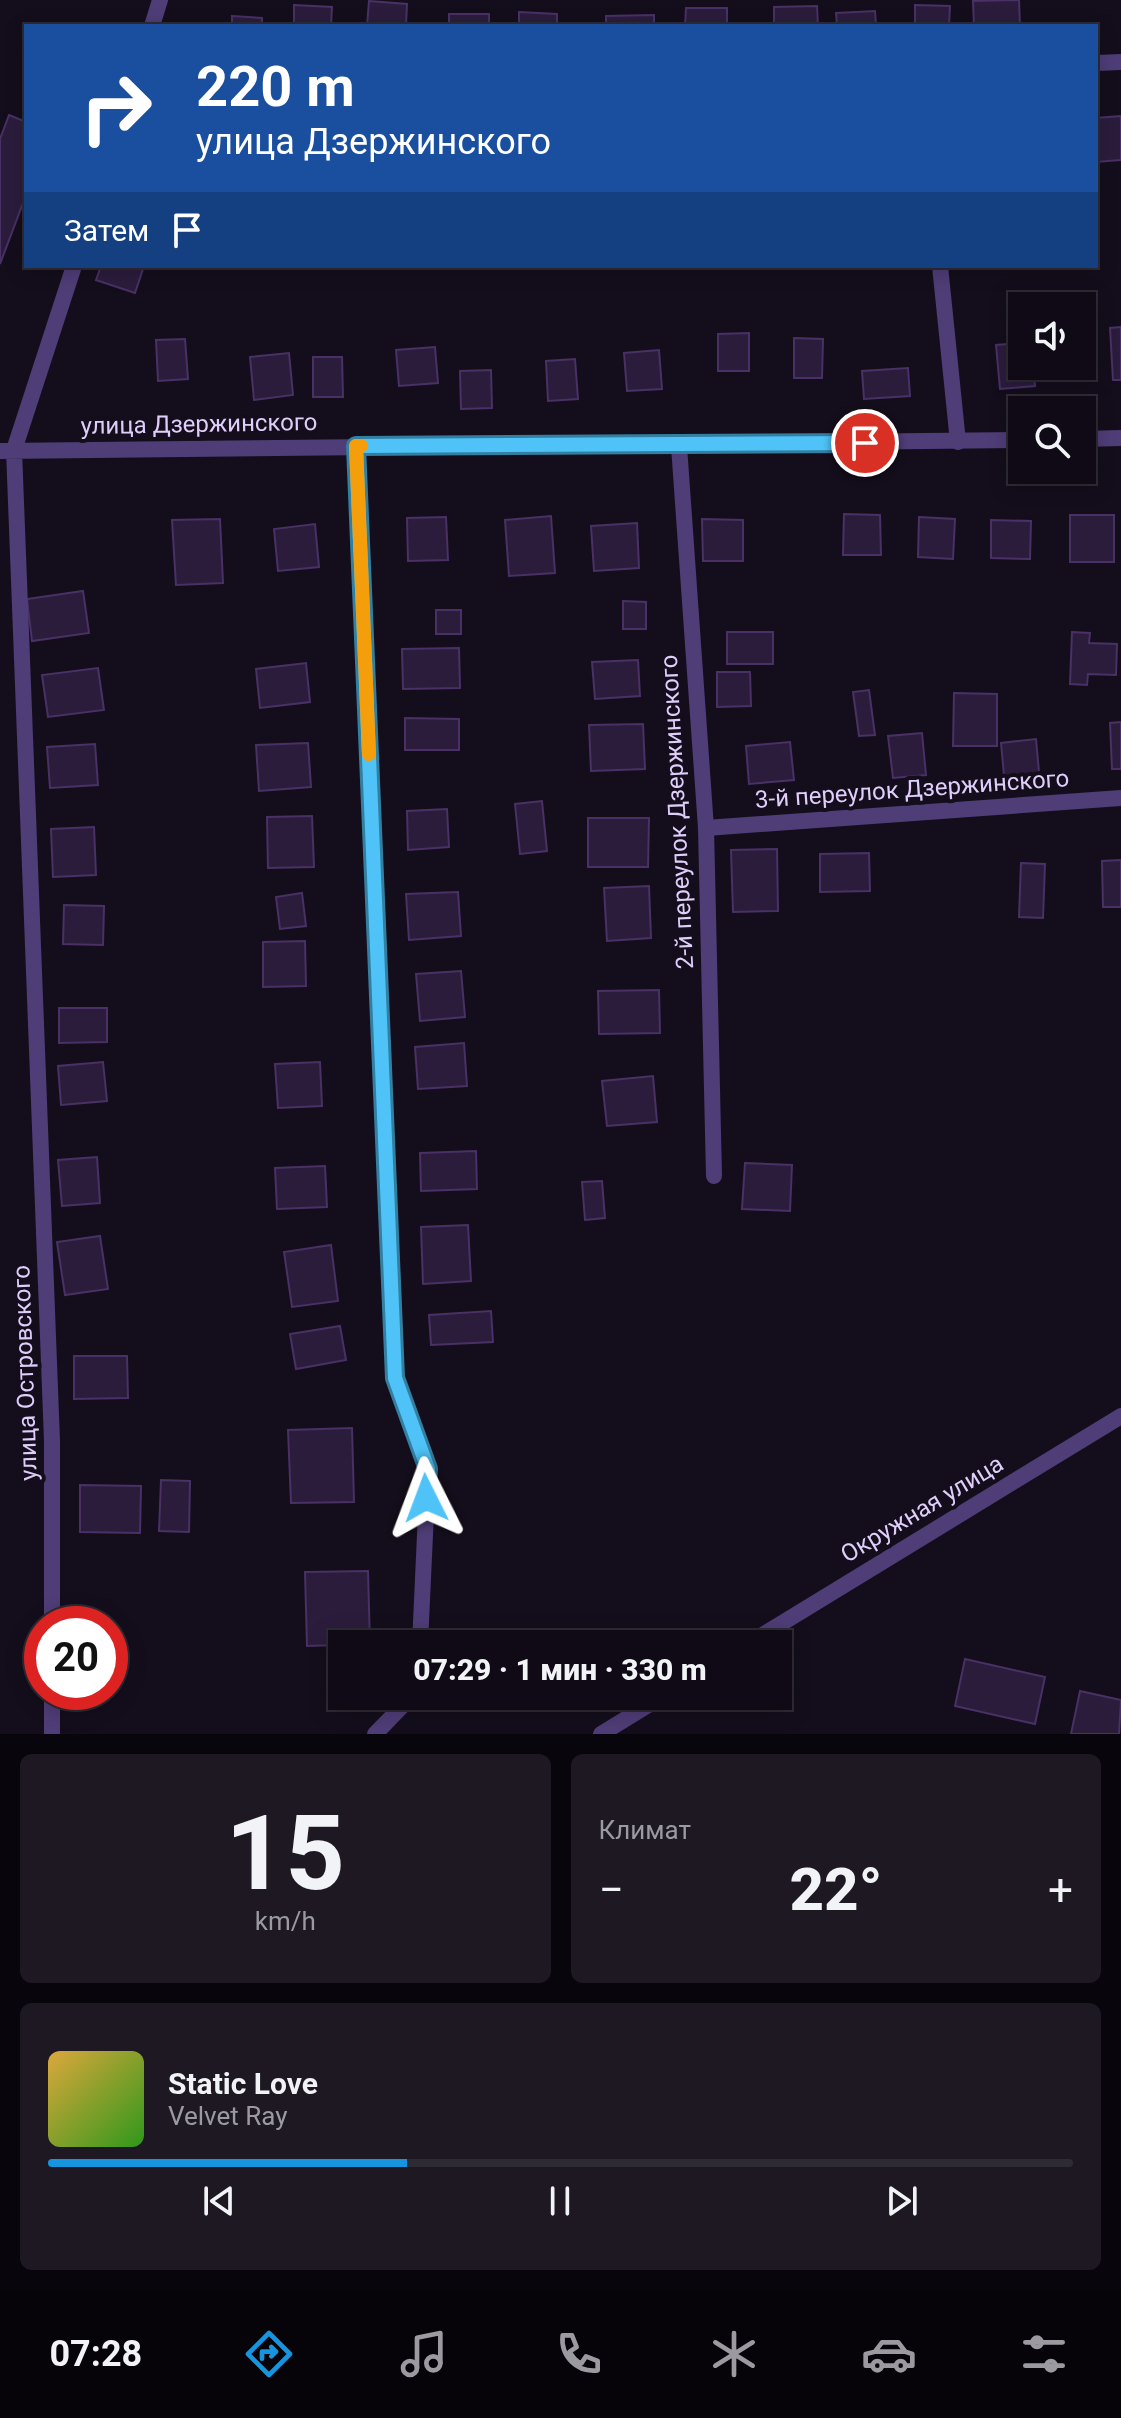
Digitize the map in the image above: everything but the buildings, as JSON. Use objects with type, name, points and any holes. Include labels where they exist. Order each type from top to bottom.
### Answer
[{"type":"street","points":[[153,24],[160,0]]},
{"type":"street","points":[[1098,63],[1121,62]]},
{"type":"street","name":"улица Островского","points":[[52,1606],[52,1441],[7,451],[73,268]]},
{"type":"street","points":[[940,268],[958,442]]},
{"type":"street","points":[[1096,439],[1121,438]]},
{"type":"street","name":"улица Дзержинского","points":[[7,451],[1008,440]]},
{"type":"street","points":[[356,446],[395,1378],[428,1469],[421,1630]]},
{"type":"street","name":"2-й переулок Дзержинского","points":[[679,446],[706,828],[714,1176]]},
{"type":"street","name":"3-й переулок Дзержинского","points":[[706,828],[1121,798]]},
{"type":"street","name":"Окружная улица","points":[[771,1630],[1121,1416]]},
{"type":"street","points":[[52,1710],[52,1734]]},
{"type":"street","points":[[375,1734],[398,1710]]},
{"type":"street","points":[[601,1734],[640,1710]]},
{"type":"slow traffic","points":[[361,446],[356,446],[369,754]]},
{"type":"route","points":[[426,1498],[428,1469],[395,1378],[356,446],[865,443]]}]
